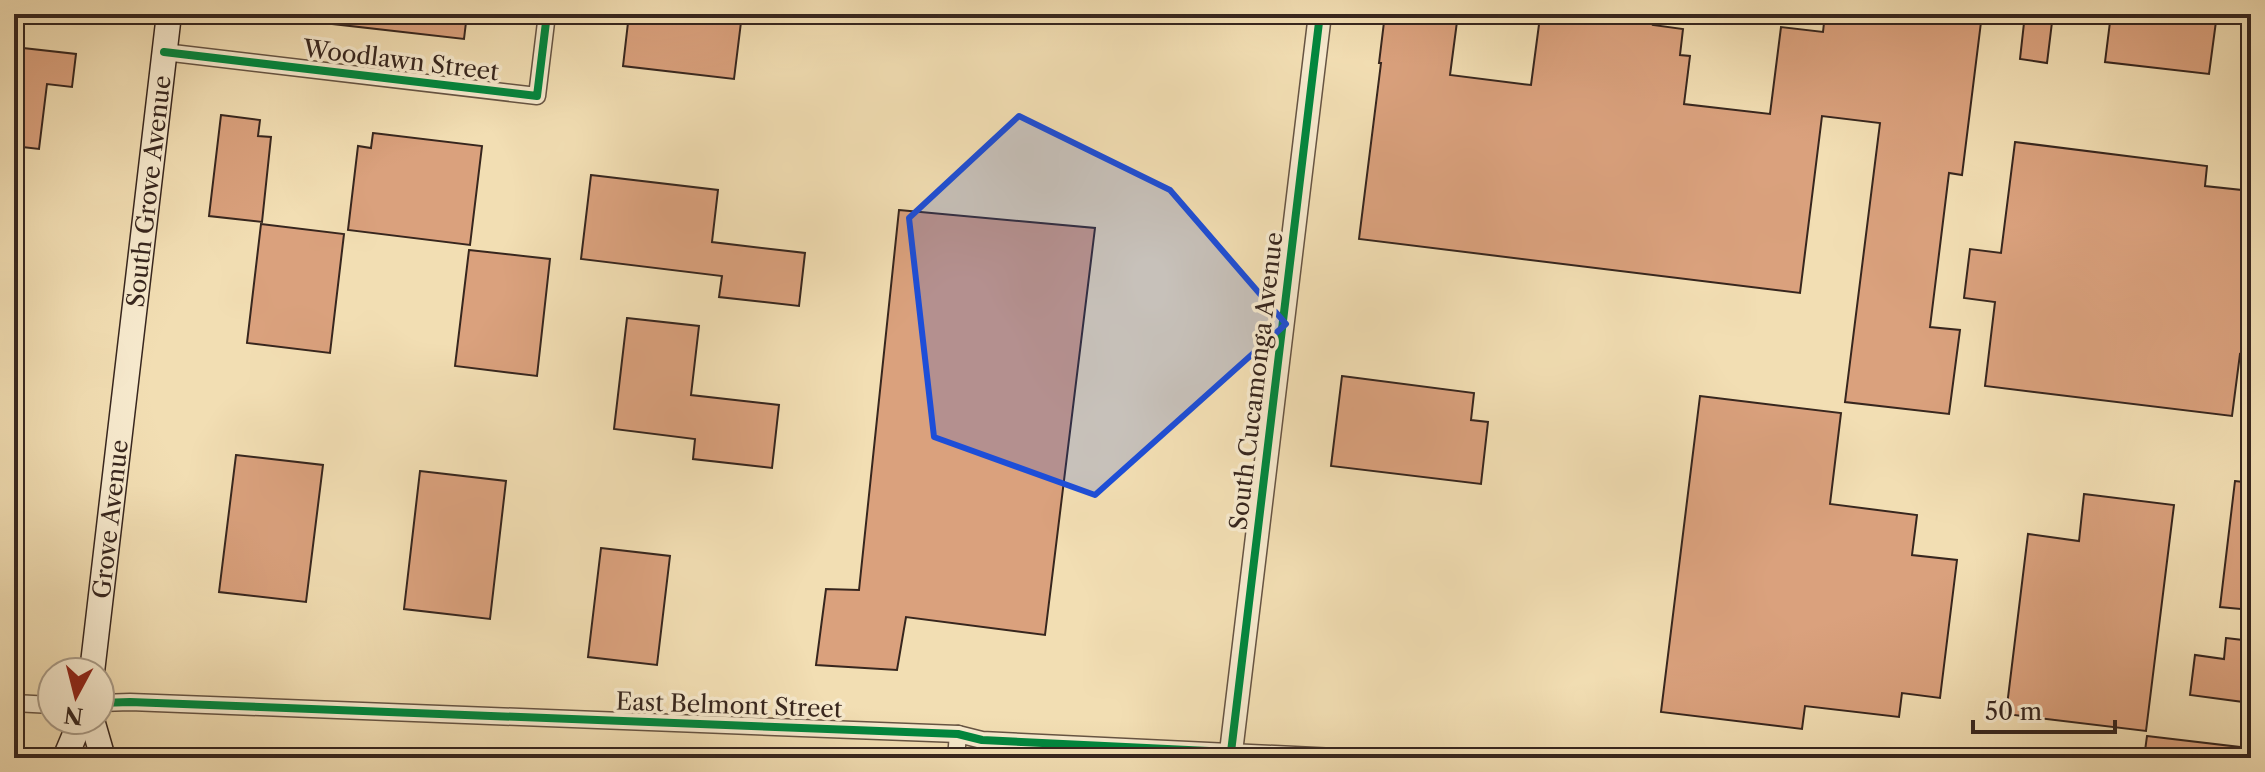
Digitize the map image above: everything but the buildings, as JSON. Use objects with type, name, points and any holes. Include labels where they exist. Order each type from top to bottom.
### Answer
[{"type":"main road","name":"South Grove Avenue","points":[[127,367],[169,14]]},
{"type":"main road","name":"Grove Avenue","points":[[94,656],[127,367]]},
{"type":"main road","points":[[65,758],[74,736]]},
{"type":"main road","points":[[97,736],[103,758]]},
{"type":"street","name":"Woodlawn Street","points":[[164,52],[537,96],[547,14]]},
{"type":"street","name":"South Cucamonga Avenue","points":[[1231,752],[1320,14]]},
{"type":"street","name":"East Belmont Street","points":[[116,702],[958,734],[982,740],[1356,758]]},
{"type":"street","points":[[14,703],[36,704]]},
{"type":"street","points":[[956,758],[958,734]]},
{"type":"highlighted area","points":[[1019,116],[1170,190],[1286,324],[1095,495],[934,437],[909,218]]},
{"type":"cycle path","points":[[164,52],[537,96],[547,14]]},
{"type":"cycle path","points":[[1231,752],[1320,14]]},
{"type":"cycle path","points":[[116,702],[958,734],[982,740],[1356,758]]}]
